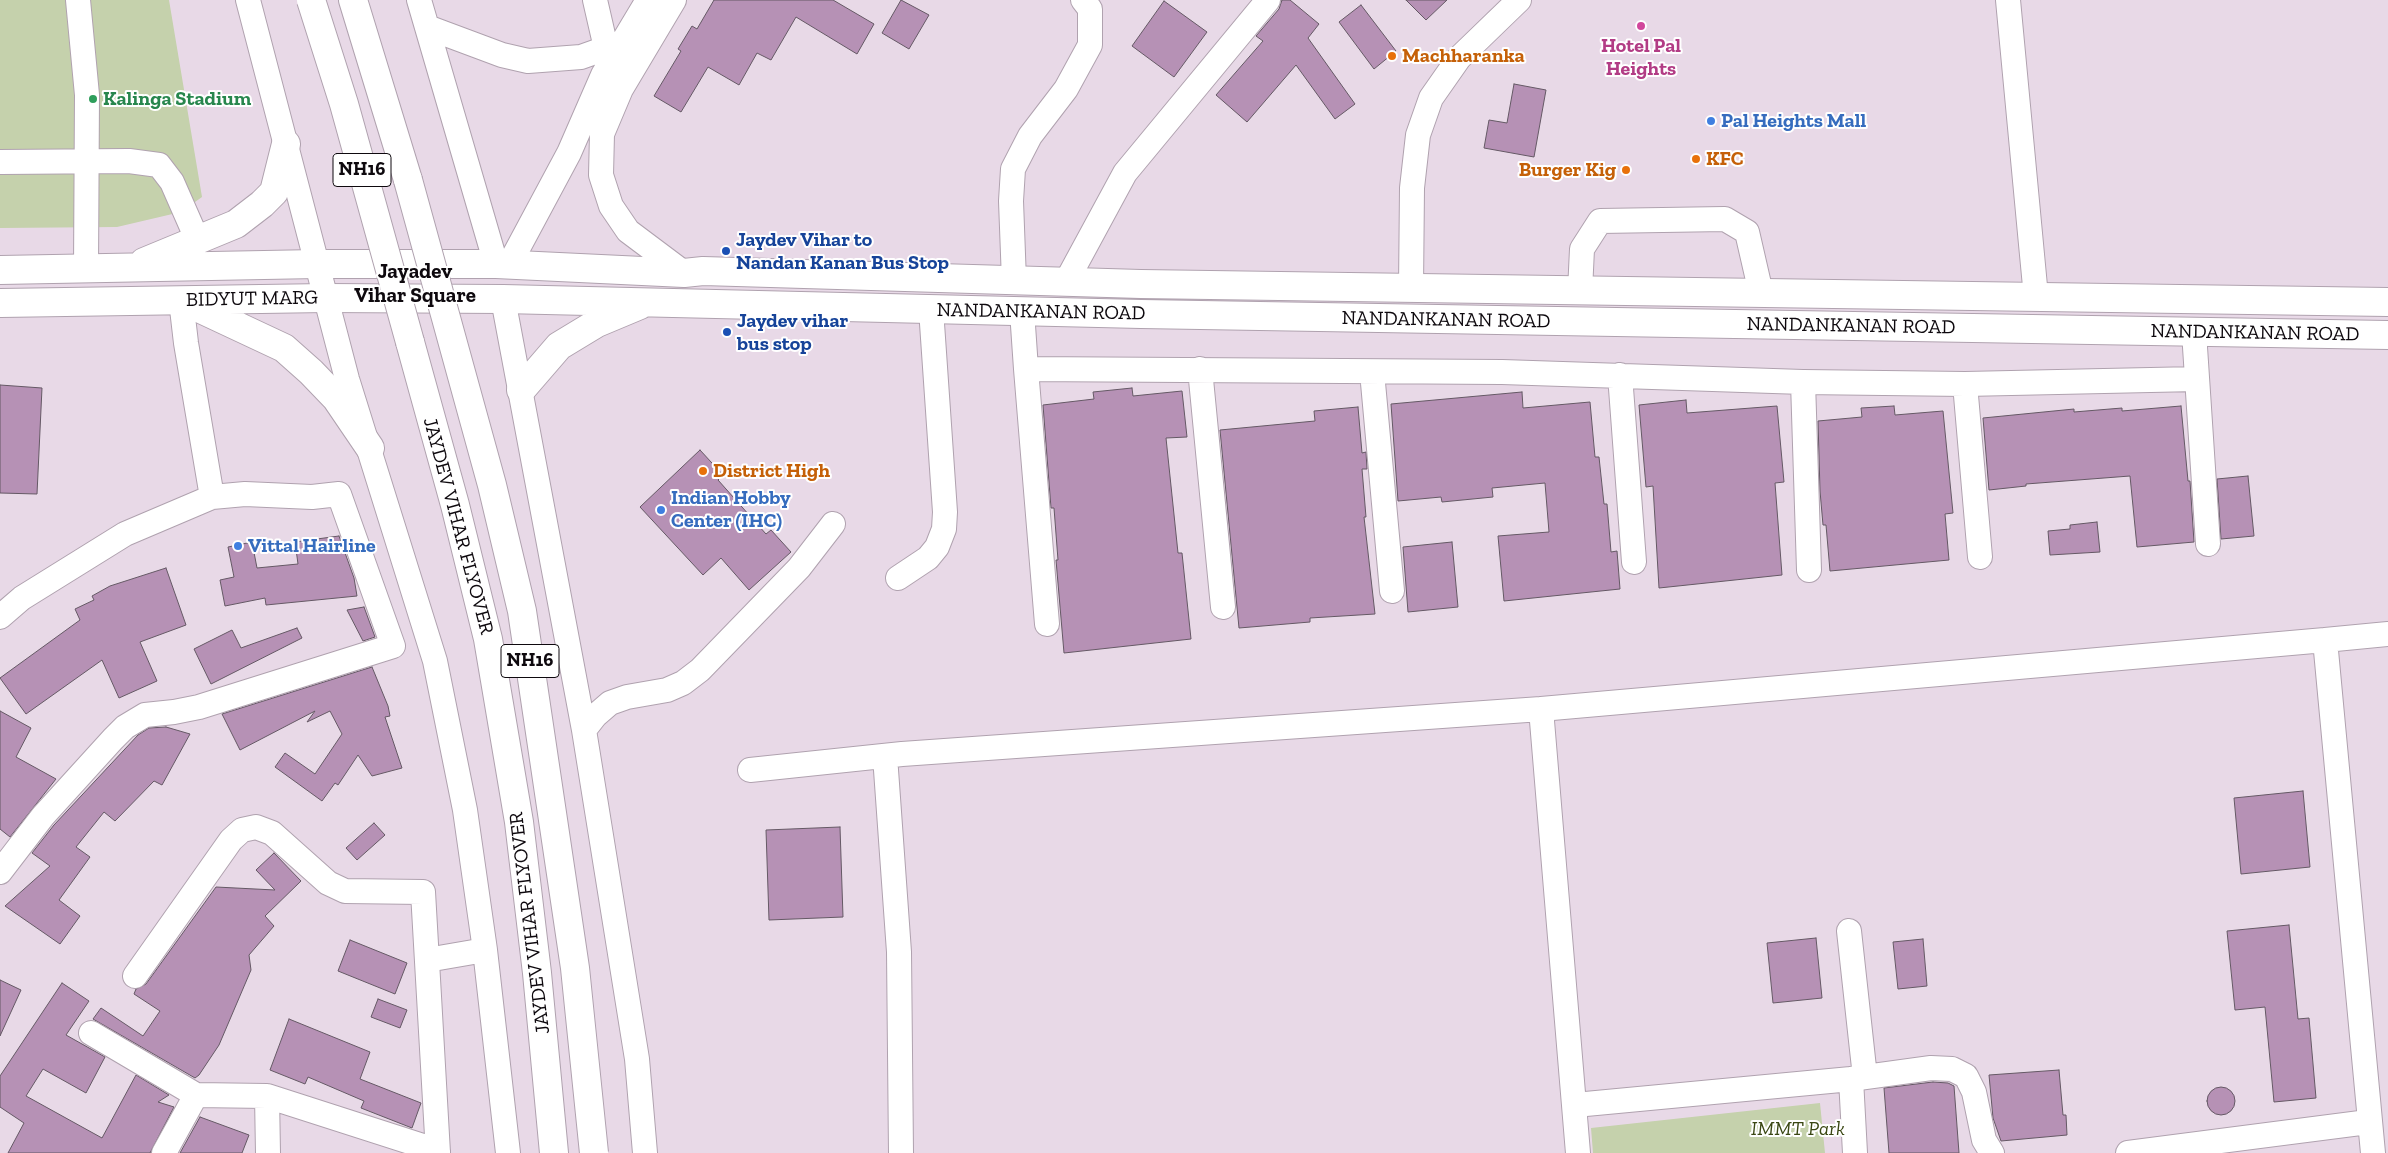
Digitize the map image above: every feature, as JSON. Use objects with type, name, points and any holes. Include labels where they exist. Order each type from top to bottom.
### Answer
[{"type":"main road","name":"JAYDEV VIHAR FLYOVER","points":[[311,0],[344,104],[455,505],[488,640],[520,822],[554,1153]]},
{"type":"main road","name":"JAYDEV VIHAR FLYOVER","points":[[353,0],[408,180],[450,330],[492,485],[522,611],[575,968],[594,1153]]},
{"type":"main road","points":[[132,268],[236,224],[262,204],[274,192],[286,144]]},
{"type":"main road","name":"BIDYUT MARG","points":[[0,270],[317,264],[404,266],[503,264]]},
{"type":"main road","name":"NANDANKANAN ROAD","points":[[503,264],[684,273],[1066,282],[2388,302]]},
{"type":"main road","points":[[1860,295],[1861,326]]},
{"type":"main road","name":"BIDYUT MARG","points":[[0,303],[326,298],[503,299]]},
{"type":"main road","name":"NANDANKANAN ROAD","points":[[503,299],[1022,311],[2388,335]]},
{"type":"main road","points":[[181,300],[284,348],[336,398],[370,448]]},
{"type":"main road","points":[[521,390],[559,346],[597,323],[648,302]]},
{"type":"street","points":[[78,0],[87,95],[86,269]]},
{"type":"street","points":[[248,0],[347,379],[435,661],[465,810],[485,950],[508,1153]]},
{"type":"street","points":[[419,0],[503,264]]},
{"type":"street","points":[[595,0],[614,45]]},
{"type":"street","points":[[503,264],[550,192],[603,75],[614,45],[648,0]]},
{"type":"street","points":[[674,0],[621,89],[602,134],[601,175],[611,206],[628,231],[684,273]]},
{"type":"street","points":[[1014,280],[1011,201],[1013,169],[1030,136],[1066,89],[1090,45],[1090,9],[1083,0]]},
{"type":"street","points":[[1066,282],[1125,173],[1268,0]]},
{"type":"street","points":[[1411,288],[1412,188],[1418,135],[1431,98],[1459,58],[1518,0]]},
{"type":"street","points":[[2008,0],[2036,297]]},
{"type":"street","points":[[427,27],[502,55],[528,61],[581,57],[614,45]]},
{"type":"street","points":[[0,162],[129,161],[159,165],[172,182],[197,239]]},
{"type":"street","points":[[1580,291],[1582,249],[1600,221],[1725,219],[1747,232],[1761,293]]},
{"type":"street","points":[[503,299],[584,730],[637,1059],[645,1153]]},
{"type":"street","points":[[181,300],[186,343],[212,497]]},
{"type":"street","points":[[898,578],[928,558],[937,547],[944,529],[945,512],[931,309]]},
{"type":"street","points":[[1022,311],[1046,624]]},
{"type":"street","points":[[2194,332],[2208,544]]},
{"type":"street","points":[[1026,369],[1200,369],[1620,375],[1803,382],[1965,384],[2197,379]]},
{"type":"street","points":[[1200,369],[1224,607]]},
{"type":"street","points":[[1372,372],[1392,591]]},
{"type":"street","points":[[1620,375],[1634,562]]},
{"type":"street","points":[[1803,382],[1809,570]]},
{"type":"street","points":[[1965,384],[1980,557]]},
{"type":"street","points":[[0,617],[22,598],[125,534],[212,497],[246,494],[312,497],[339,494],[393,646],[199,706],[174,712],[146,714],[125,727],[43,816],[0,872]]},
{"type":"street","points":[[584,730],[595,716],[610,703],[640,694],[667,690],[683,683],[700,670],[798,568],[833,524]]},
{"type":"street","points":[[750,770],[885,756],[1541,709],[2388,634]]},
{"type":"street","points":[[2325,640],[2368,1122],[2373,1153]]},
{"type":"street","points":[[1541,709],[1578,1153]]},
{"type":"street","points":[[885,756],[899,952],[901,1153]]},
{"type":"street","points":[[91,1033],[196,1096],[268,1096],[438,1152],[423,892],[345,891],[328,883],[272,833],[256,827],[242,830],[231,840],[135,976]]},
{"type":"street","points":[[1849,931],[1858,1078],[1855,1153]]},
{"type":"street","points":[[428,960],[485,950]]},
{"type":"street","points":[[1575,1105],[1858,1078],[1931,1068],[1952,1069],[1966,1076],[1974,1092],[1984,1140],[1992,1153]]},
{"type":"street","points":[[164,1153],[196,1096]]},
{"type":"street","points":[[268,1096],[268,1153]]},
{"type":"street","points":[[2128,1153],[2368,1122]]},
{"type":"green space","name":"Kalinga Stadium","points":[[0,0],[169,0],[202,197],[181,212],[117,227],[0,228]]},
{"type":"green space","name":"IMMT Park","points":[[1820,1103],[1825,1153],[1593,1153],[1591,1128]]},
{"type":"building","points":[[714,0],[833,0],[874,24],[857,54],[796,17],[771,60],[757,53],[739,85],[708,67],[681,112],[654,96],[681,51],[678,49],[692,26],[697,29]]},
{"type":"building","points":[[901,0],[929,15],[909,49],[882,33]]},
{"type":"building","points":[[1282,0],[1290,0],[1319,24],[1308,38],[1355,104],[1335,119],[1296,65],[1247,122],[1216,95],[1263,41],[1256,36],[1279,9]]},
{"type":"building","points":[[1406,0],[1447,0],[1426,20]]},
{"type":"building","points":[[1164,1],[1207,32],[1174,77],[1132,46]]},
{"type":"building","points":[[1361,5],[1396,51],[1374,69],[1339,22]]},
{"type":"building","points":[[1514,84],[1546,90],[1534,157],[1484,148],[1489,120],[1507,123]]},
{"type":"building","points":[[0,385],[42,388],[37,494],[0,493]]},
{"type":"building","points":[[1132,388],[1133,396],[1182,391],[1187,437],[1166,438],[1178,553],[1182,553],[1191,639],[1064,653],[1056,560],[1058,560],[1054,508],[1051,508],[1043,405],[1094,399],[1093,392]]},
{"type":"building","points":[[1522,392],[1523,408],[1590,402],[1595,457],[1599,457],[1604,504],[1607,504],[1611,552],[1617,551],[1620,589],[1504,601],[1498,536],[1549,532],[1545,483],[1492,488],[1493,497],[1442,502],[1441,497],[1398,501],[1391,404]]},
{"type":"building","points":[[1686,400],[1687,413],[1777,406],[1784,482],[1775,483],[1782,575],[1659,588],[1653,486],[1646,487],[1639,405]]},
{"type":"building","points":[[1894,406],[1895,415],[1943,411],[1953,513],[1945,514],[1949,560],[1830,571],[1826,525],[1823,525],[1820,491],[1818,421],[1862,417],[1861,408]]},
{"type":"building","points":[[2181,406],[2188,481],[2190,481],[2194,542],[2137,547],[2130,476],[2026,484],[2026,486],[1989,490],[1983,418],[2074,409],[2074,412],[2122,408],[2122,411]]},
{"type":"building","points":[[1358,407],[1362,453],[1366,452],[1367,469],[1362,469],[1366,517],[1364,517],[1375,614],[1310,618],[1310,622],[1239,628],[1220,430],[1315,421],[1314,411]]},
{"type":"building","points":[[700,450],[723,475],[718,480],[766,534],[771,530],[791,552],[749,590],[721,558],[703,575],[640,507]]},
{"type":"building","points":[[2248,476],[2254,536],[2221,539],[2217,479]]},
{"type":"building","points":[[2097,522],[2100,552],[2050,555],[2048,531],[2070,529],[2070,525]]},
{"type":"building","points":[[339,536],[354,578],[357,596],[266,605],[265,598],[225,606],[220,580],[234,577],[228,547],[252,542],[257,568],[298,564],[295,542]]},
{"type":"building","points":[[1452,542],[1458,607],[1408,612],[1403,547]]},
{"type":"building","points":[[166,568],[186,625],[140,642],[157,681],[119,698],[102,660],[26,714],[0,678],[80,620],[75,609],[94,600],[92,596],[110,586]]},
{"type":"building","points":[[364,607],[375,637],[363,641],[347,610]]},
{"type":"building","points":[[297,628],[302,638],[211,684],[194,649],[232,630],[241,648]]},
{"type":"building","points":[[372,667],[388,706],[390,716],[385,717],[402,768],[372,776],[358,755],[338,785],[335,783],[322,801],[275,767],[285,753],[315,774],[342,734],[330,711],[307,722],[315,711],[240,750],[222,714]]},
{"type":"building","points":[[0,711],[31,728],[16,757],[56,779],[10,837],[0,829]]},
{"type":"building","points":[[166,727],[190,734],[162,785],[154,781],[115,821],[104,812],[76,847],[90,857],[59,900],[80,916],[60,944],[5,906],[50,866],[32,853],[54,825],[138,735],[149,728]]},
{"type":"building","points":[[2303,791],[2310,867],[2241,874],[2234,798]]},
{"type":"building","points":[[374,823],[385,835],[357,860],[346,848]]},
{"type":"building","points":[[840,827],[843,917],[769,920],[766,830]]},
{"type":"building","points":[[274,853],[301,881],[265,916],[274,926],[249,955],[251,970],[219,1045],[199,1075],[195,1078],[93,1019],[101,1008],[143,1036],[160,1011],[134,994],[136,989],[146,984],[216,887],[275,890],[256,870]]},
{"type":"building","points":[[2289,925],[2298,1019],[2309,1018],[2316,1098],[2274,1102],[2265,1007],[2235,1010],[2227,931]]},
{"type":"building","points":[[1816,938],[1822,998],[1773,1003],[1767,943]]},
{"type":"building","points":[[1923,939],[1927,986],[1898,989],[1893,942]]},
{"type":"building","points":[[350,940],[407,963],[395,994],[338,971]]},
{"type":"building","points":[[0,980],[21,990],[0,1036]]},
{"type":"building","points":[[62,983],[89,1001],[66,1035],[105,1057],[86,1093],[43,1069],[26,1096],[102,1138],[136,1075],[169,1095],[158,1102],[174,1107],[150,1153],[8,1153],[24,1123],[0,1107],[0,1076]]},
{"type":"building","points":[[378,999],[407,1010],[400,1028],[371,1017]]},
{"type":"building","points":[[289,1019],[370,1052],[360,1079],[421,1103],[412,1128],[361,1108],[364,1101],[308,1077],[305,1084],[270,1070]]},
{"type":"building","points":[[2059,1070],[2063,1115],[2066,1115],[2067,1135],[2001,1141],[1993,1118],[1989,1075]]},
{"type":"building","points":[[1933,1082],[1948,1083],[1954,1086],[1959,1153],[1889,1153],[1884,1088]]},
{"type":"building","points":[[2221,1087],[2231,1091],[2235,1101],[2231,1111],[2221,1115],[2211,1111],[2207,1101],[2211,1091]]},
{"type":"building","points":[[200,1117],[249,1135],[242,1153],[180,1153]]},
{"type":"place","name":"Hotel Pal Heights","points":[[1641,26]]},
{"type":"place","name":"Machharanka","points":[[1392,56]]},
{"type":"place","name":"Kalinga Stadium","points":[[93,99]]},
{"type":"place","name":"Pal Heights Mall","points":[[1711,121]]},
{"type":"place","name":"KFC","points":[[1696,159]]},
{"type":"place","name":"Burger Kig","points":[[1626,170]]},
{"type":"place","name":"Jaydev Vihar to Nandan Kanan Bus Stop","points":[[726,251]]},
{"type":"place","name":"Jaydev vihar bus stop","points":[[727,332]]},
{"type":"place","name":"District High","points":[[703,471]]},
{"type":"place","name":"Indian Hobby Center (IHC)","points":[[661,510]]},
{"type":"place","name":"Vittal Hairline","points":[[238,546]]},
{"type":"district","name":"Jayadev Vihar Square","points":[[415,284]]}]
